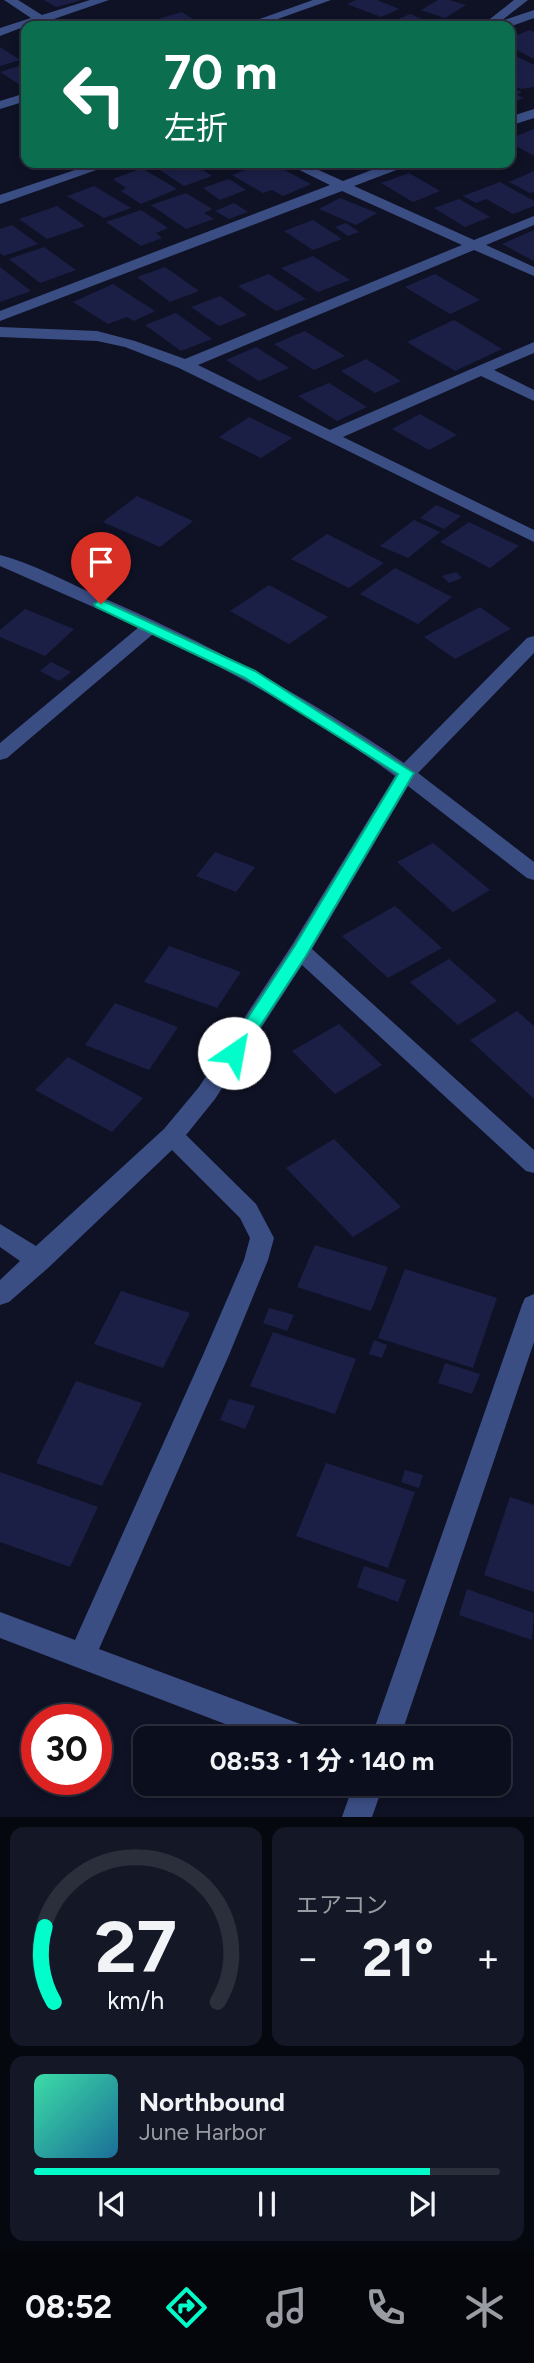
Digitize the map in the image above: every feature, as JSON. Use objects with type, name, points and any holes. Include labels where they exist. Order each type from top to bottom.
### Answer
[{"type":"street","points":[[10,0],[43,21]]},
{"type":"street","points":[[51,21],[103,0]]},
{"type":"street","points":[[261,21],[325,0]]},
{"type":"street","points":[[493,21],[522,0]]},
{"type":"street","points":[[514,21],[534,14]]},
{"type":"street","points":[[0,32],[21,28]]},
{"type":"street","points":[[0,105],[21,99]]},
{"type":"street","points":[[515,120],[534,113]]},
{"type":"street","points":[[0,200],[94,168]]},
{"type":"street","points":[[303,168],[534,272]]},
{"type":"street","points":[[0,316],[388,168]]},
{"type":"street","points":[[186,365],[534,220]]},
{"type":"street","points":[[0,332],[97,336],[130,344],[186,365],[534,537]]},
{"type":"street","points":[[331,436],[534,347]]},
{"type":"street","points":[[482,370],[534,396]]},
{"type":"street","points":[[0,560],[151,626],[250,675],[407,773],[534,873]]},
{"type":"street","points":[[2,747],[151,626]]},
{"type":"street","points":[[0,1295],[172,1136],[207,1093],[300,951],[407,773],[534,642]]},
{"type":"street","points":[[300,951],[534,1164]]},
{"type":"street","points":[[82,1656],[221,1343],[256,1260],[262,1238],[248,1211],[172,1136]]},
{"type":"street","points":[[0,1234],[39,1261]]},
{"type":"street","points":[[389,1726],[534,1305]]},
{"type":"street","points":[[0,1625],[268,1726]]},
{"type":"street","points":[[357,1817],[364,1796]]},
{"type":"building","points":[[44,0],[79,0],[79,1],[56,7]]},
{"type":"building","points":[[356,0],[377,0],[399,9],[381,17],[347,4]]},
{"type":"building","points":[[438,0],[466,5],[445,18],[421,10]]},
{"type":"building","points":[[182,12],[196,21],[161,21],[158,19]]},
{"type":"building","points":[[410,14],[427,21],[394,21]]},
{"type":"building","points":[[530,30],[534,32],[534,59],[515,49],[515,36]]},
{"type":"building","points":[[0,47],[20,60],[0,66]]},
{"type":"building","points":[[515,56],[534,65],[534,87],[521,89],[515,86],[515,73],[521,71],[515,72]]},
{"type":"building","points":[[21,65],[21,86],[0,72]]},
{"type":"building","points":[[515,89],[522,92],[517,95],[524,98],[515,102]]},
{"type":"building","points":[[534,129],[534,156],[515,145],[515,137]]},
{"type":"building","points":[[142,168],[177,189],[141,204],[121,191],[126,188],[113,179]]},
{"type":"building","points":[[157,168],[200,168],[212,176],[184,186]]},
{"type":"building","points":[[250,168],[281,168],[311,184],[283,196],[272,190],[263,193],[232,175]]},
{"type":"building","points":[[534,171],[534,192],[530,193],[509,182]]},
{"type":"building","points":[[409,173],[440,191],[413,202],[381,183]]},
{"type":"building","points":[[229,179],[246,190],[220,200],[203,188]]},
{"type":"building","points":[[500,182],[534,201],[534,206],[513,214],[486,199],[476,203],[463,196]]},
{"type":"building","points":[[94,186],[131,208],[104,218],[67,196]]},
{"type":"building","points":[[186,193],[212,209],[204,213],[214,219],[186,229],[151,205]]},
{"type":"building","points":[[340,198],[377,213],[356,225],[319,209]]},
{"type":"building","points":[[459,199],[490,217],[465,227],[434,208]]},
{"type":"building","points":[[234,203],[248,212],[229,219],[215,211]]},
{"type":"building","points":[[57,206],[85,226],[47,239],[19,219]]},
{"type":"building","points":[[141,210],[168,228],[156,233],[162,238],[141,246],[106,222]]},
{"type":"building","points":[[313,220],[342,239],[313,250],[284,231]]},
{"type":"building","points":[[346,223],[359,232],[348,236],[335,227]]},
{"type":"building","points":[[12,225],[38,244],[4,256],[0,253],[0,229]]},
{"type":"building","points":[[534,230],[534,261],[502,244]]},
{"type":"building","points":[[44,247],[76,270],[40,283],[9,259]]},
{"type":"building","points":[[313,256],[350,280],[318,292],[281,268]]},
{"type":"building","points":[[0,267],[31,291],[0,302]]},
{"type":"building","points":[[165,267],[199,291],[170,302],[137,277]]},
{"type":"building","points":[[269,274],[306,299],[276,311],[238,286]]},
{"type":"building","points":[[435,274],[480,300],[450,314],[405,287]]},
{"type":"building","points":[[113,284],[155,311],[134,321],[127,317],[108,324],[73,302]]},
{"type":"building","points":[[220,296],[247,315],[219,326],[191,307]]},
{"type":"building","points":[[176,313],[212,339],[181,351],[145,325]]},
{"type":"building","points":[[454,320],[502,349],[455,371],[407,342]]},
{"type":"building","points":[[305,331],[345,356],[314,370],[274,344]]},
{"type":"building","points":[[256,347],[289,368],[259,381],[226,360]]},
{"type":"building","points":[[366,359],[401,381],[375,393],[341,371]]},
{"type":"building","points":[[329,383],[367,407],[337,421],[298,396]]},
{"type":"building","points":[[420,414],[457,435],[429,450],[392,429]]},
{"type":"building","points":[[249,417],[292,438],[261,458],[219,437]]},
{"type":"building","points":[[137,496],[193,521],[160,547],[103,522]]},
{"type":"building","points":[[436,505],[461,516],[444,529],[420,518]]},
{"type":"building","points":[[414,520],[440,532],[408,558],[380,546]]},
{"type":"building","points":[[469,522],[519,546],[490,568],[440,542]]},
{"type":"building","points":[[327,534],[384,563],[349,588],[291,559]]},
{"type":"building","points":[[395,568],[452,597],[418,624],[360,594]]},
{"type":"building","points":[[456,572],[462,578],[449,583],[442,576]]},
{"type":"building","points":[[269,585],[328,617],[289,644],[230,611]]},
{"type":"building","points":[[480,607],[511,629],[455,659],[424,637]]},
{"type":"building","points":[[25,609],[74,629],[45,656],[0,637],[0,630]]},
{"type":"building","points":[[51,662],[71,672],[59,681],[40,671]]},
{"type":"building","points":[[433,843],[490,890],[453,912],[397,862]]},
{"type":"building","points":[[215,852],[255,867],[236,892],[196,876]]},
{"type":"building","points":[[395,906],[442,948],[388,978],[342,936]]},
{"type":"building","points":[[169,946],[241,972],[217,1008],[144,982]]},
{"type":"building","points":[[449,959],[497,1001],[458,1025],[410,982]]},
{"type":"building","points":[[115,1003],[178,1027],[149,1070],[85,1045]]},
{"type":"building","points":[[517,1011],[534,1026],[534,1099],[470,1040]]},
{"type":"building","points":[[339,1024],[382,1065],[335,1094],[292,1051]]},
{"type":"building","points":[[68,1057],[143,1098],[112,1132],[35,1090]]},
{"type":"building","points":[[334,1139],[401,1207],[353,1237],[286,1168]]},
{"type":"building","points":[[315,1245],[388,1267],[371,1311],[297,1287]]},
{"type":"building","points":[[405,1269],[497,1298],[473,1368],[378,1338]]},
{"type":"building","points":[[121,1291],[190,1313],[163,1368],[94,1344]]},
{"type":"building","points":[[269,1308],[294,1315],[287,1331],[263,1323]]},
{"type":"building","points":[[273,1332],[356,1359],[335,1414],[250,1386]]},
{"type":"building","points":[[374,1340],[387,1345],[382,1358],[369,1354]]},
{"type":"building","points":[[445,1363],[480,1374],[472,1394],[438,1383]]},
{"type":"building","points":[[76,1381],[142,1403],[102,1486],[36,1463]]},
{"type":"building","points":[[229,1399],[255,1406],[245,1429],[220,1420]]},
{"type":"building","points":[[326,1463],[415,1492],[388,1568],[296,1536]]},
{"type":"building","points":[[405,1470],[423,1475],[419,1488],[401,1482]]},
{"type":"building","points":[[0,1472],[98,1507],[70,1567],[0,1542]]},
{"type":"building","points":[[510,1497],[534,1505],[534,1592],[484,1575]]},
{"type":"building","points":[[364,1566],[406,1580],[398,1602],[357,1587]]},
{"type":"building","points":[[467,1589],[534,1613],[532,1640],[459,1615]]},
{"type":"route","points":[[101,604],[250,675],[407,773],[300,951],[234,1053]]}]
